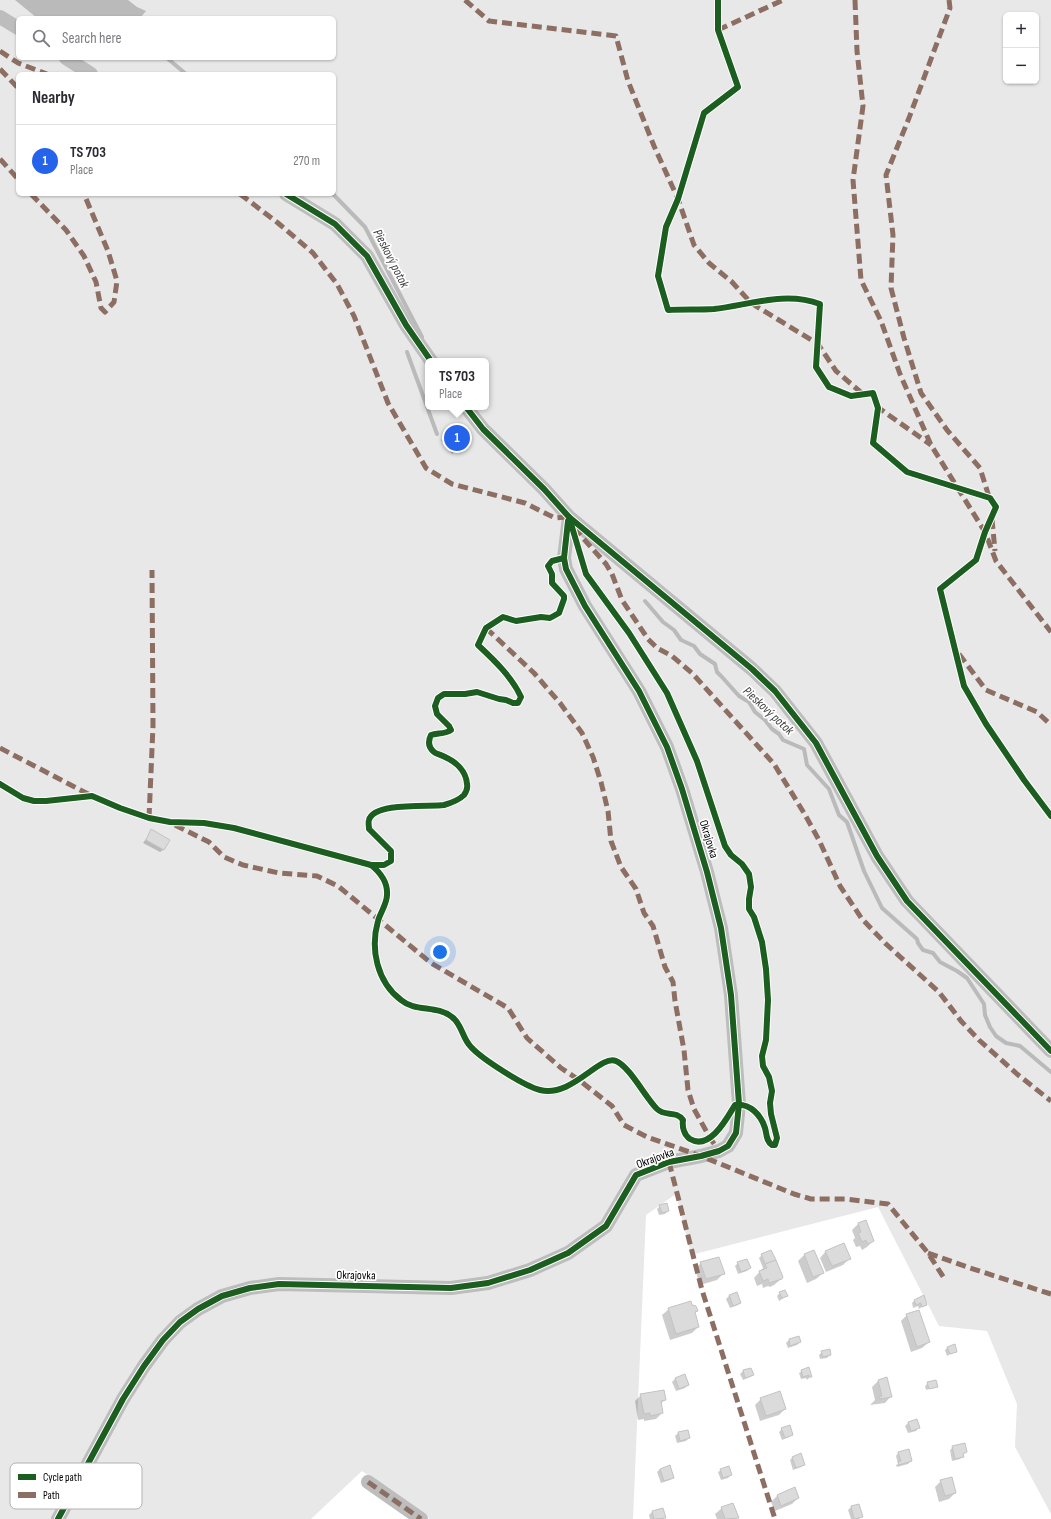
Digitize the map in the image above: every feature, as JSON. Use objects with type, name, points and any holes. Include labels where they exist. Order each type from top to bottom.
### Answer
[{"type":"street","points":[[0,17],[16,27]]},
{"type":"street","points":[[69,60],[88,72]]},
{"type":"street","points":[[289,196],[335,224],[367,256],[406,325],[429,358]]},
{"type":"street","points":[[468,410],[483,429],[544,489],[569,517],[752,669],[775,691],[816,743],[877,856],[907,901],[1051,1051]]},
{"type":"street","name":"Okrajovka","points":[[88,1463],[123,1399],[163,1340],[180,1322],[198,1309],[222,1296],[250,1288],[279,1284],[451,1288],[488,1283],[530,1270],[568,1253],[606,1226],[636,1175],[669,1162],[701,1156],[719,1150],[728,1146],[736,1134],[739,1104],[731,996],[721,928],[707,872],[682,789],[667,748],[639,691],[585,606],[566,569],[564,558],[569,517]]},
{"type":"street","points":[[368,1482],[421,1519]]},
{"type":"street","name":"Okrajovka","points":[[58,1519],[63,1509]]},
{"type":"shaded area","points":[[0,0],[1051,0],[1051,1514],[1015,1447],[1017,1404],[987,1331],[939,1326],[878,1207],[691,1255],[676,1194],[646,1215],[633,1519],[430,1519],[362,1471],[311,1519],[0,1519]]},
{"type":"shaded area","points":[[15,0],[128,0],[137,7],[146,11],[142,16],[35,16]]},
{"type":"building","points":[[459,424],[471,440],[455,452],[443,436]]},
{"type":"building","points":[[151,829],[170,840],[164,850],[146,840]]},
{"type":"building","points":[[667,1203],[669,1211],[662,1213],[659,1205]]},
{"type":"building","points":[[866,1220],[874,1241],[868,1244],[866,1240],[862,1242],[858,1233],[861,1232],[858,1223]]},
{"type":"building","points":[[844,1243],[851,1259],[832,1266],[825,1251]]},
{"type":"building","points":[[771,1250],[776,1260],[765,1264],[761,1254]]},
{"type":"building","points":[[814,1250],[824,1273],[813,1277],[804,1254]]},
{"type":"building","points":[[719,1257],[725,1274],[706,1279],[700,1262]]},
{"type":"building","points":[[747,1259],[751,1268],[741,1272],[737,1262]]},
{"type":"building","points":[[776,1260],[783,1277],[782,1279],[769,1283],[768,1279],[763,1281],[759,1271],[767,1268],[765,1264]]},
{"type":"building","points":[[785,1290],[788,1296],[782,1298],[779,1292]]},
{"type":"building","points":[[737,1292],[741,1303],[733,1306],[729,1295]]},
{"type":"building","points":[[924,1295],[927,1305],[922,1307],[921,1303],[916,1305],[914,1300]]},
{"type":"building","points":[[691,1301],[692,1305],[696,1306],[698,1311],[695,1312],[699,1327],[676,1334],[668,1308]]},
{"type":"building","points":[[919,1310],[930,1342],[917,1347],[906,1314]]},
{"type":"building","points":[[799,1336],[801,1342],[790,1346],[789,1339]]},
{"type":"building","points":[[955,1344],[957,1352],[950,1354],[947,1347]]},
{"type":"building","points":[[830,1349],[831,1355],[823,1357],[821,1351]]},
{"type":"building","points":[[809,1367],[812,1377],[809,1377],[809,1375],[803,1377],[801,1370]]},
{"type":"building","points":[[751,1368],[754,1375],[745,1378],[743,1370]]},
{"type":"building","points":[[685,1374],[689,1385],[679,1389],[675,1378]]},
{"type":"building","points":[[887,1377],[892,1397],[880,1399],[879,1397],[882,1396],[878,1380]]},
{"type":"building","points":[[936,1380],[938,1387],[929,1389],[927,1382]]},
{"type":"building","points":[[664,1390],[666,1400],[661,1401],[663,1413],[650,1416],[650,1413],[644,1414],[640,1394]]},
{"type":"building","points":[[780,1391],[786,1409],[766,1416],[760,1398]]},
{"type":"building","points":[[917,1419],[920,1428],[911,1431],[908,1422]]},
{"type":"building","points":[[790,1425],[793,1435],[785,1438],[781,1428]]},
{"type":"building","points":[[688,1430],[690,1438],[680,1441],[678,1432]]},
{"type":"building","points":[[965,1443],[967,1452],[963,1454],[964,1457],[955,1459],[952,1446]]},
{"type":"building","points":[[909,1449],[912,1461],[899,1465],[898,1462],[901,1461],[898,1452]]},
{"type":"building","points":[[801,1453],[805,1465],[796,1468],[792,1457]]},
{"type":"building","points":[[670,1465],[674,1478],[664,1481],[660,1469]]},
{"type":"building","points":[[729,1466],[732,1475],[723,1478],[720,1469]]},
{"type":"building","points":[[952,1477],[956,1493],[945,1496],[940,1480]]},
{"type":"building","points":[[795,1487],[799,1498],[781,1506],[777,1495]]},
{"type":"building","points":[[733,1503],[739,1518],[725,1519],[721,1507]]},
{"type":"building","points":[[859,1504],[863,1517],[854,1519],[851,1506]]},
{"type":"building","points":[[663,1508],[666,1518],[654,1519],[652,1511]]},
{"type":"waterway","name":"Pieskový potok","points":[[169,60],[184,72]]},
{"type":"waterway","name":"Pieskový potok","points":[[335,196],[365,227],[422,337]]},
{"type":"waterway","name":"Pieskový potok","points":[[407,352],[425,401]]},
{"type":"waterway","name":"Pieskový potok","points":[[428,410],[437,434]]},
{"type":"waterway","name":"Pieskový potok","points":[[645,601],[663,622],[674,630],[681,640],[694,646],[700,654],[715,664],[717,672],[739,696],[749,702],[755,712],[765,720],[783,740],[804,749],[807,765],[829,789],[839,815],[847,822],[864,871],[882,908],[917,939],[923,950],[933,953],[940,962],[967,978],[984,1004],[985,1015],[996,1036],[1006,1043],[1020,1046],[1051,1072]]},
{"type":"marked path","points":[[465,0],[489,21],[616,36],[628,81],[654,146],[678,199],[694,245],[709,263],[732,282],[751,303],[818,344],[836,371],[864,395]]},
{"type":"marked path","points":[[718,30],[783,0]]},
{"type":"marked path","points":[[855,0],[857,51],[863,106],[853,180],[861,280],[881,321],[900,374],[931,445],[985,532],[996,561],[1051,632]]},
{"type":"marked path","points":[[949,0],[950,8],[886,175],[893,235],[891,288],[904,338],[921,393],[947,430],[980,468],[990,500]]},
{"type":"marked path","points":[[0,51],[18,63],[42,72]]},
{"type":"marked path","points":[[0,69],[16,86]]},
{"type":"marked path","points":[[0,159],[16,177]]},
{"type":"marked path","points":[[33,196],[66,230],[84,256],[96,282],[101,308],[105,312],[114,302],[117,281],[108,251],[85,196]]},
{"type":"marked path","points":[[243,196],[278,223],[313,253],[337,284],[354,316],[388,403],[426,468],[452,484],[525,503],[555,518],[569,517]]},
{"type":"marked path","points":[[876,406],[931,445]]},
{"type":"marked path","points":[[992,519],[995,551]]},
{"type":"marked path","points":[[575,527],[606,564],[612,574],[622,600],[648,639],[657,648],[672,656],[692,673],[774,764],[819,840],[840,886],[862,919],[886,944],[939,992],[961,1021],[979,1040],[1017,1074],[1051,1101]]},
{"type":"marked path","points":[[149,818],[153,726],[152,570]]},
{"type":"marked path","points":[[486,628],[534,673],[560,703],[582,733],[593,757],[608,811],[611,841],[621,867],[636,889],[644,913],[653,926],[665,967],[673,982],[684,1050],[688,1090],[694,1109],[719,1151]]},
{"type":"marked path","points":[[959,654],[986,690],[1037,712],[1051,725]]},
{"type":"marked path","points":[[0,748],[90,795]]},
{"type":"marked path","points":[[175,825],[209,842],[224,857],[243,865],[279,873],[317,876],[338,886],[431,963],[508,1008],[527,1038],[561,1068],[612,1106],[624,1125],[647,1137],[701,1156],[794,1194],[811,1199],[845,1199],[888,1204],[928,1253],[944,1278]]},
{"type":"marked path","points":[[669,1162],[702,1290],[775,1519]]},
{"type":"marked path","points":[[928,1253],[1051,1294]]},
{"type":"marked path","points":[[368,1482],[421,1519]]},
{"type":"cycle path","points":[[718,0],[718,30],[738,87],[704,113],[678,199],[666,227],[658,276],[668,310],[714,309],[780,299],[807,300],[820,304],[816,367],[829,387],[851,396],[873,393],[878,408],[873,443],[907,472],[990,498],[996,507],[985,532],[976,560],[940,589],[964,686],[986,724],[1024,780],[1051,816]]},
{"type":"cycle path","points":[[289,196],[335,224],[367,256],[406,325],[429,358]]},
{"type":"cycle path","points":[[468,410],[483,429],[544,489],[569,517],[752,669],[775,691],[816,743],[877,856],[907,901],[1051,1051]]},
{"type":"cycle path","points":[[0,784],[23,798],[34,801],[92,796],[149,818],[170,822],[204,823],[234,828],[371,865],[383,878],[387,890],[386,902],[378,921],[375,943],[375,954],[381,974],[386,984],[393,993],[407,1004],[440,1011],[452,1017],[458,1023],[471,1047],[493,1065],[514,1078],[533,1087],[540,1090],[552,1091],[563,1088],[602,1064],[609,1061],[616,1061],[627,1069],[657,1109],[663,1113],[677,1115],[683,1120],[683,1128],[690,1139],[697,1142],[704,1141],[711,1137],[723,1125],[735,1105],[740,1105],[750,1108],[758,1114],[765,1128],[769,1142],[772,1145],[775,1145],[777,1138],[770,1103],[772,1091],[769,1077],[763,1066],[762,1056],[766,1040],[768,1000],[766,969],[762,942],[754,917],[749,909],[751,887],[749,874],[742,864],[731,855],[725,846],[697,761],[667,693],[629,633],[586,574],[569,517]]},
{"type":"cycle path","points":[[88,1463],[123,1399],[163,1340],[180,1322],[198,1309],[222,1296],[250,1288],[279,1284],[451,1288],[488,1283],[530,1270],[568,1253],[606,1226],[636,1175],[669,1162],[719,1151],[728,1146],[736,1133],[739,1104],[731,995],[721,928],[707,872],[682,789],[667,747],[639,691],[585,606],[566,569],[564,558],[568,521]]},
{"type":"cycle path","points":[[371,865],[384,865],[391,861],[391,851],[369,829],[369,821],[373,814],[381,810],[403,806],[444,805],[457,800],[465,794],[467,790],[466,779],[460,768],[444,756],[435,753],[430,746],[429,739],[431,735],[451,730],[437,714],[435,706],[438,698],[444,694],[465,694],[477,692],[513,703],[518,703],[521,697],[513,683],[478,645],[486,628],[503,617],[516,621],[541,617],[550,618],[559,613],[564,596],[552,583],[552,574],[548,566],[552,561],[564,558]]},
{"type":"cycle path","points":[[58,1519],[63,1509]]},
{"type":"place","name":"TS 703","points":[[457,438]]}]
